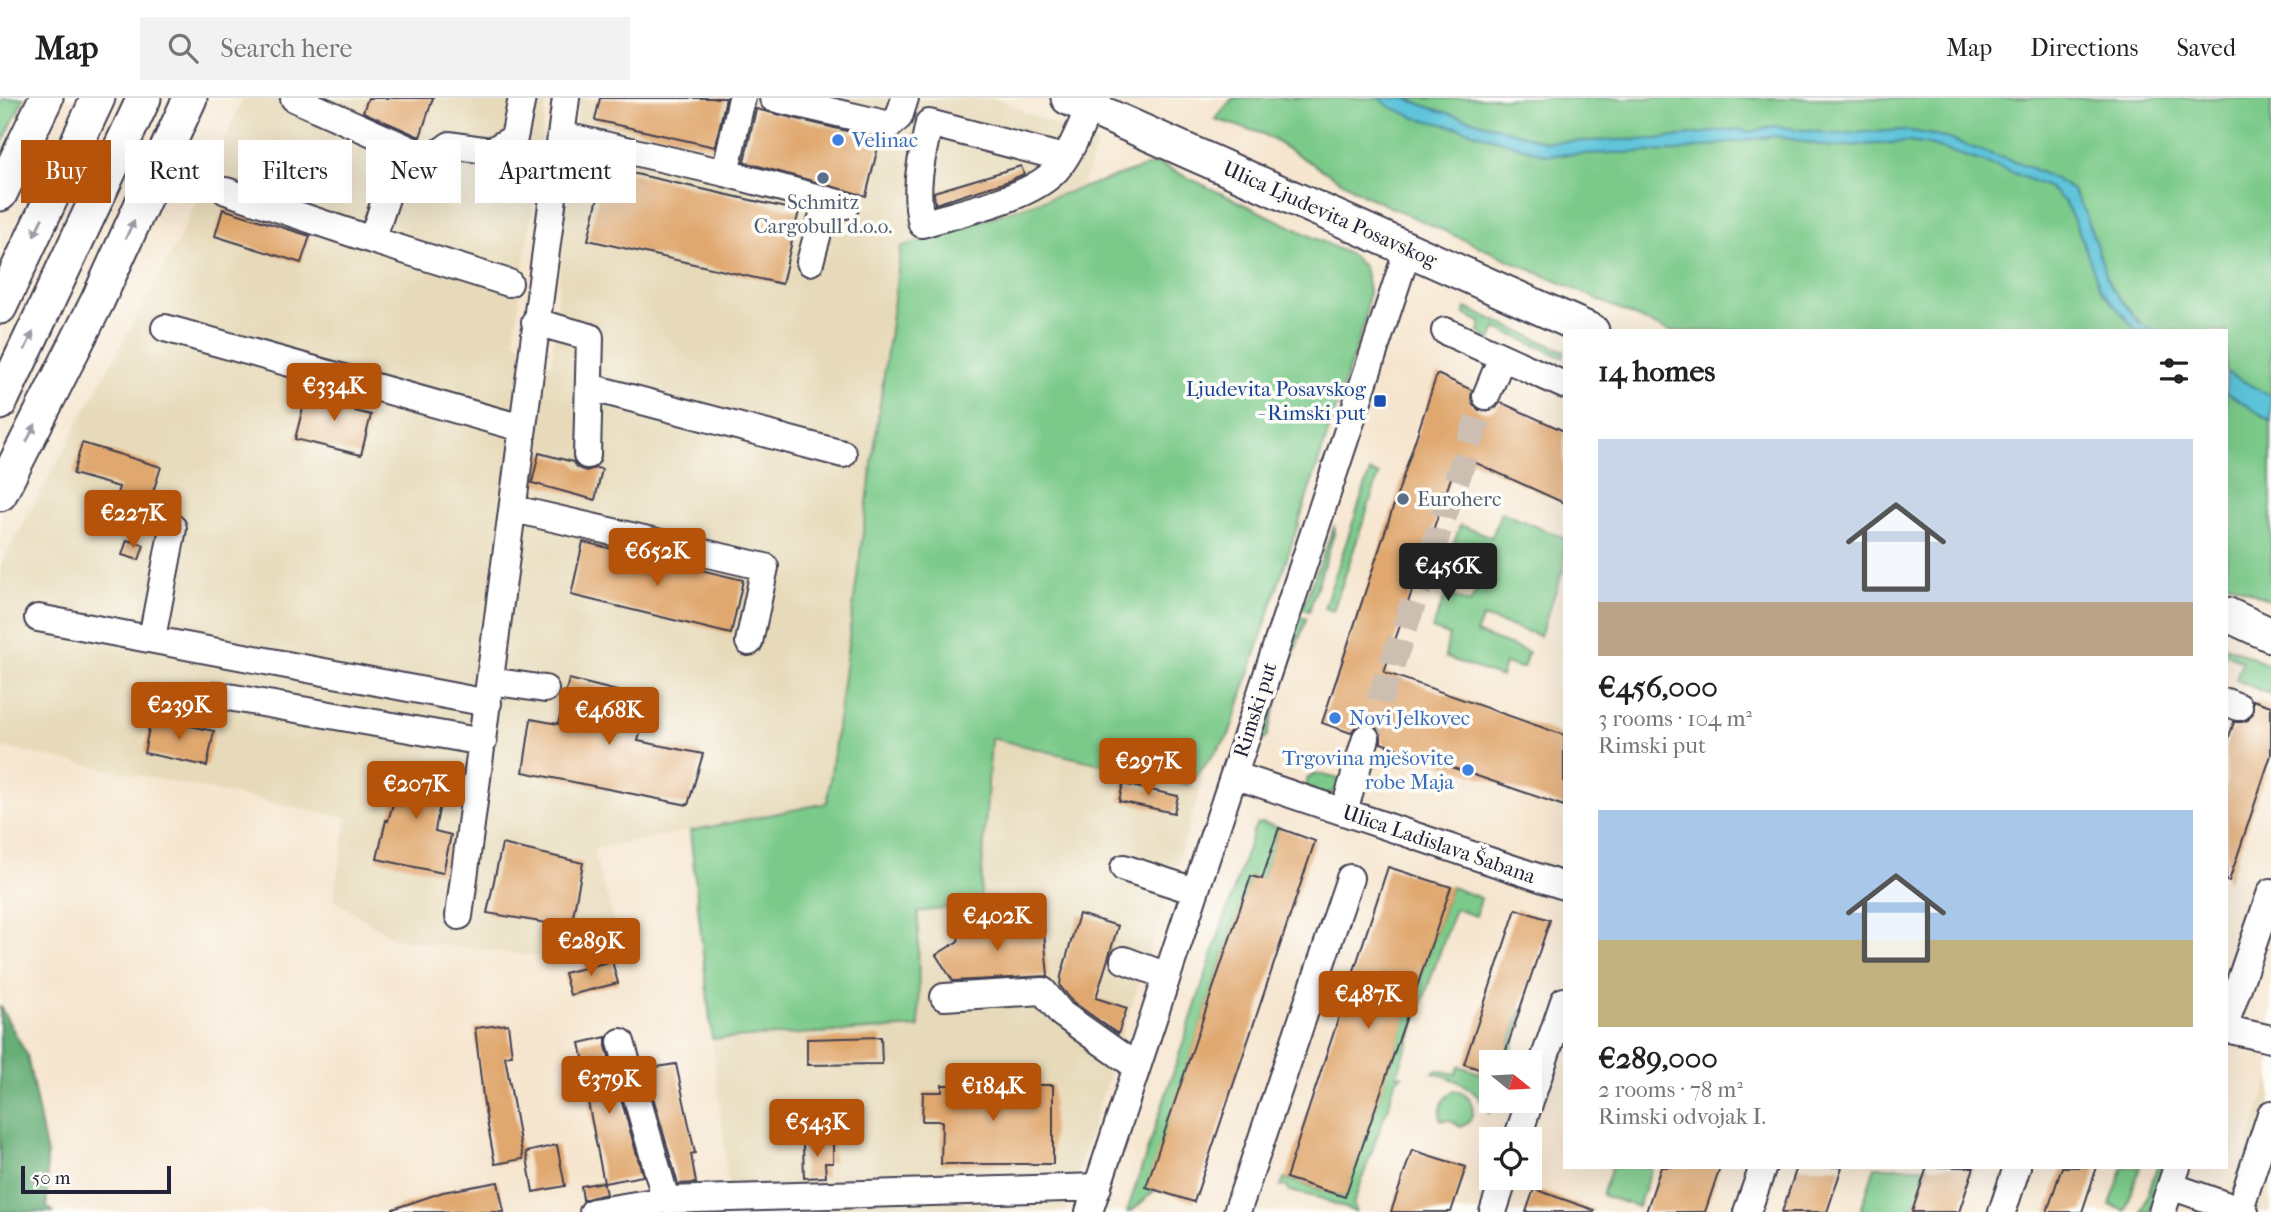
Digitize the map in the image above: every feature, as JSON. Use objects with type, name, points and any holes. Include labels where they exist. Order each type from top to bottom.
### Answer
[{"type":"main road","points":[[0,194],[46,98]]},
{"type":"main road","points":[[0,307],[98,98]]},
{"type":"main road","points":[[0,403],[144,98]]},
{"type":"main road","points":[[0,494],[98,300],[190,98]]},
{"type":"main road","name":"Ulica Ljudevita Posavskog","points":[[1079,103],[1588,329]]},
{"type":"main road","points":[[2228,615],[2271,635]]},
{"type":"street","points":[[293,98],[387,140]]},
{"type":"street","points":[[461,147],[491,151],[514,138],[522,98]]},
{"type":"street","points":[[459,916],[487,784],[483,742],[566,98]]},
{"type":"street","points":[[725,173],[742,98]]},
{"type":"street","points":[[773,98],[890,125],[899,117],[905,98]]},
{"type":"street","points":[[1064,158],[929,123],[917,183],[917,207],[922,224],[1028,191],[1045,180],[1064,158],[1079,103]]},
{"type":"street","points":[[561,135],[836,202],[810,262]]},
{"type":"street","points":[[226,191],[509,283]]},
{"type":"street","points":[[372,240],[384,203]]},
{"type":"street","name":"Rimski put","points":[[1089,1212],[1408,249]]},
{"type":"street","points":[[536,322],[590,337],[587,455]]},
{"type":"street","points":[[165,328],[522,428]]},
{"type":"street","points":[[1445,331],[1563,385]]},
{"type":"street","points":[[1486,396],[1502,357]]},
{"type":"street","points":[[589,387],[844,454]]},
{"type":"street","points":[[514,509],[765,567],[749,642]]},
{"type":"street","points":[[152,638],[173,528]]},
{"type":"street","points":[[38,618],[489,692],[545,689]]},
{"type":"street","points":[[217,695],[483,742]]},
{"type":"street","points":[[1344,811],[1366,738]]},
{"type":"street","name":"Ulica Ladislava Šabana","points":[[1234,775],[1563,886]]},
{"type":"street","points":[[1124,868],[1195,891]]},
{"type":"street","points":[[1237,1212],[1350,878]]},
{"type":"street","points":[[2228,1016],[2271,891]]},
{"type":"street","points":[[1124,960],[1167,976]]},
{"type":"street","points":[[944,997],[1043,991],[1062,1014],[1137,1067]]},
{"type":"street","points":[[1521,1127],[1563,1003]]},
{"type":"street","points":[[2228,1029],[2271,1040]]},
{"type":"street","points":[[621,1042],[666,1200]]},
{"type":"street","points":[[2162,1212],[2174,1177],[2242,1211],[2271,1114]]},
{"type":"street","points":[[1747,1212],[1762,1169]]},
{"type":"street","points":[[2002,1212],[2016,1169]]},
{"type":"street","points":[[593,1212],[666,1200],[1098,1187]]},
{"type":"street","points":[[1493,1212],[1500,1190]]},
{"type":"shaded area","points":[[243,98],[547,98],[541,140],[475,140],[475,203],[533,203],[514,340],[552,366],[568,203],[636,203],[636,140],[574,140],[579,98],[995,98],[1098,144],[1081,189],[901,247],[827,804],[593,849],[620,942],[552,958],[395,939],[333,899],[347,818],[0,747],[0,566],[178,241],[195,203],[224,203],[224,140]]},
{"type":"shaded area","points":[[991,738],[1201,788],[1065,1212],[651,1212],[729,1191],[712,1039],[918,1026],[918,911],[980,903]]},
{"type":"shaded area","points":[[2271,1075],[2271,1212],[2225,1212]]},
{"type":"green space","points":[[3,98],[24,98],[0,148],[0,105]]},
{"type":"green space","points":[[1233,98],[2271,98],[2271,601],[2228,582],[2228,329],[1664,329],[1366,196],[1263,134],[1215,119]]},
{"type":"green space","points":[[1157,163],[1351,255],[1364,267],[1369,290],[1365,320],[1229,735],[1189,785],[991,738],[980,903],[918,912],[919,1027],[712,1039],[690,831],[827,803],[901,247]]},
{"type":"green space","points":[[1466,308],[1563,351],[1563,358],[1496,328],[1491,340],[1479,333],[1481,322],[1464,314]]},
{"type":"green space","points":[[1370,472],[1379,475],[1333,611],[1324,608]]},
{"type":"green space","points":[[1501,512],[1563,538],[1563,570],[1540,636],[1483,617],[1476,633],[1528,652],[1523,668],[1505,664],[1501,677],[1445,657],[1449,635],[1432,629],[1446,594],[1470,603],[1485,571],[1470,565],[1461,587],[1441,582],[1460,525],[1492,537]]},
{"type":"green space","points":[[1334,527],[1309,611],[1302,609]]},
{"type":"green space","points":[[1300,616],[1306,620],[1267,736],[1258,743]]},
{"type":"green space","points":[[2228,647],[2271,666],[2271,695],[2236,680],[2242,661],[2228,655]]},
{"type":"green space","points":[[1315,773],[1343,780],[1338,790],[1324,795],[1307,787],[1307,779]]},
{"type":"green space","points":[[1257,824],[1279,828],[1262,879],[1251,876],[1147,1187],[1155,1190],[1131,1212],[1127,1212],[1254,829]]},
{"type":"green space","points":[[1451,887],[1481,898],[1476,916],[1455,909],[1397,1075],[1402,1075],[1392,1090],[1390,1105],[1353,1205],[1355,1212],[1320,1198],[1289,1191],[1288,1187],[1281,1186],[1284,1178],[1344,1197]]},
{"type":"green space","points":[[0,1006],[27,1055],[47,1155],[47,1207],[54,1212],[0,1212]]},
{"type":"green space","points":[[1521,1010],[1524,1012],[1512,1050],[1507,1050]]},
{"type":"green space","points":[[1459,1066],[1479,1073],[1479,1097],[1451,1078],[1433,1073],[1437,1070],[1456,1074]]},
{"type":"green space","points":[[1453,1091],[1466,1096],[1472,1106],[1471,1118],[1460,1127],[1451,1120],[1441,1120],[1442,1103]]},
{"type":"green space","points":[[1611,1169],[1651,1169],[1638,1207],[1602,1195]]},
{"type":"green space","points":[[1874,1169],[1926,1169],[1912,1212],[1860,1212]]},
{"type":"green space","points":[[2122,1169],[2139,1169],[2125,1211],[2110,1205]]},
{"type":"green space","points":[[2156,1169],[2164,1169],[2150,1212],[2142,1212]]},
{"type":"water","points":[[1379,98],[1405,98],[1547,142],[1657,139],[1738,129],[1750,132],[1774,126],[1833,134],[1904,130],[1940,136],[2031,168],[2072,190],[2085,212],[2110,286],[2140,323],[2150,329],[2135,329],[2101,290],[2065,202],[2048,187],[1993,165],[1929,145],[1908,142],[1830,147],[1775,136],[1677,151],[1547,155],[1456,127],[1416,118],[1390,107]]},
{"type":"water","points":[[2228,373],[2271,396],[2271,421],[2228,393]]},
{"type":"building","points":[[368,98],[433,98],[420,137],[363,112]]},
{"type":"building","points":[[600,98],[726,98],[715,147],[595,120]]},
{"type":"building","points":[[756,109],[880,139],[866,196],[744,162]]},
{"type":"building","points":[[1021,166],[1024,174],[1006,182],[935,204],[934,192]]},
{"type":"building","points":[[636,174],[799,211],[782,284],[588,240],[597,203],[636,203]]},
{"type":"building","points":[[223,209],[310,236],[301,263],[215,236]]},
{"type":"building","points":[[1437,374],[1472,390],[1473,405],[1479,410],[1489,411],[1496,408],[1500,402],[1563,431],[1563,503],[1459,455],[1384,672],[1563,735],[1563,806],[1381,743],[1381,734],[1371,723],[1362,723],[1351,733],[1322,723]]},
{"type":"building","points":[[323,389],[358,398],[355,411],[371,415],[361,455],[295,439],[305,400],[320,403]]},
{"type":"building","points":[[82,443],[161,467],[146,514],[114,504],[119,487],[73,474]]},
{"type":"building","points":[[539,453],[573,462],[586,471],[602,469],[595,500],[532,483]]},
{"type":"building","points":[[127,540],[144,545],[139,560],[122,555]]},
{"type":"building","points":[[583,542],[743,580],[731,634],[571,595]]},
{"type":"building","points":[[569,679],[649,699],[638,741],[703,754],[688,805],[523,772],[531,719],[558,724]]},
{"type":"building","points":[[2253,700],[2271,706],[2271,755],[2228,881],[2228,740],[2234,722],[2248,720],[2253,713]]},
{"type":"building","points":[[151,718],[214,731],[207,766],[144,753]]},
{"type":"building","points":[[405,763],[446,769],[435,831],[451,835],[443,873],[377,859],[386,820],[388,821]]},
{"type":"building","points":[[1123,784],[1178,796],[1174,813],[1119,801]]},
{"type":"building","points":[[1279,828],[1315,841],[1194,1202],[1146,1187],[1251,876],[1262,879]]},
{"type":"building","points":[[502,844],[583,863],[571,927],[487,913]]},
{"type":"building","points":[[1388,867],[1451,887],[1345,1197],[1286,1178]]},
{"type":"building","points":[[1516,909],[1550,920],[1506,1050],[1479,1050],[1479,1069],[1464,1064]]},
{"type":"building","points":[[1079,914],[1118,926],[1096,998],[1127,1008],[1118,1034],[1073,1002],[1060,986]]},
{"type":"building","points":[[1043,922],[1048,976],[953,981],[936,955],[958,941],[961,929]]},
{"type":"building","points":[[612,961],[618,983],[570,995],[564,973]]},
{"type":"building","points":[[508,1024],[512,1055],[505,1056],[523,1159],[495,1164],[484,1105],[475,1028]]},
{"type":"building","points":[[606,1037],[606,1046],[643,1176],[604,1183],[580,1043]]},
{"type":"building","points":[[881,1037],[882,1064],[807,1065],[807,1039]]},
{"type":"building","points":[[676,1064],[695,1153],[691,1154],[696,1183],[678,1184],[651,1090],[654,1089],[650,1068]]},
{"type":"building","points":[[942,1085],[1053,1085],[1053,1164],[941,1164],[942,1121],[922,1121],[923,1092],[942,1092]]},
{"type":"building","points":[[833,1143],[833,1163],[825,1163],[826,1177],[804,1178],[803,1144]]},
{"type":"building","points":[[557,1145],[565,1186],[533,1192],[526,1152]]},
{"type":"building","points":[[1412,1150],[1466,1167],[1451,1212],[1391,1212]]},
{"type":"building","points":[[1660,1169],[1719,1169],[1705,1212],[1646,1212]]},
{"type":"building","points":[[1796,1169],[1841,1169],[1827,1212],[1782,1212]]},
{"type":"building","points":[[1926,1169],[1973,1169],[1959,1212],[1912,1212]]},
{"type":"building","points":[[2061,1169],[2096,1169],[2082,1212],[2047,1212]]},
{"type":"building","points":[[498,1182],[504,1212],[393,1212],[393,1209],[443,1192]]},
{"type":"building","points":[[603,1182],[606,1194],[583,1200],[581,1186]]},
{"type":"building","points":[[1534,1190],[1594,1210],[1594,1212],[1526,1212]]},
{"type":"tunnel","points":[[1366,738],[1486,396]]},
{"type":"place","name":"Velinac","points":[[838,140]]},
{"type":"place","name":"Schmitz Cargobull d.o.o.","points":[[823,178]]},
{"type":"place","name":"Ljudevita Posavskog - Rimski put","points":[[1380,401]]},
{"type":"place","name":"Euroherc","points":[[1403,499]]},
{"type":"place","name":"Novi Jelkovec","points":[[1335,718]]},
{"type":"place","name":"Trgovina mješovite robe Maja","points":[[1468,770]]}]
